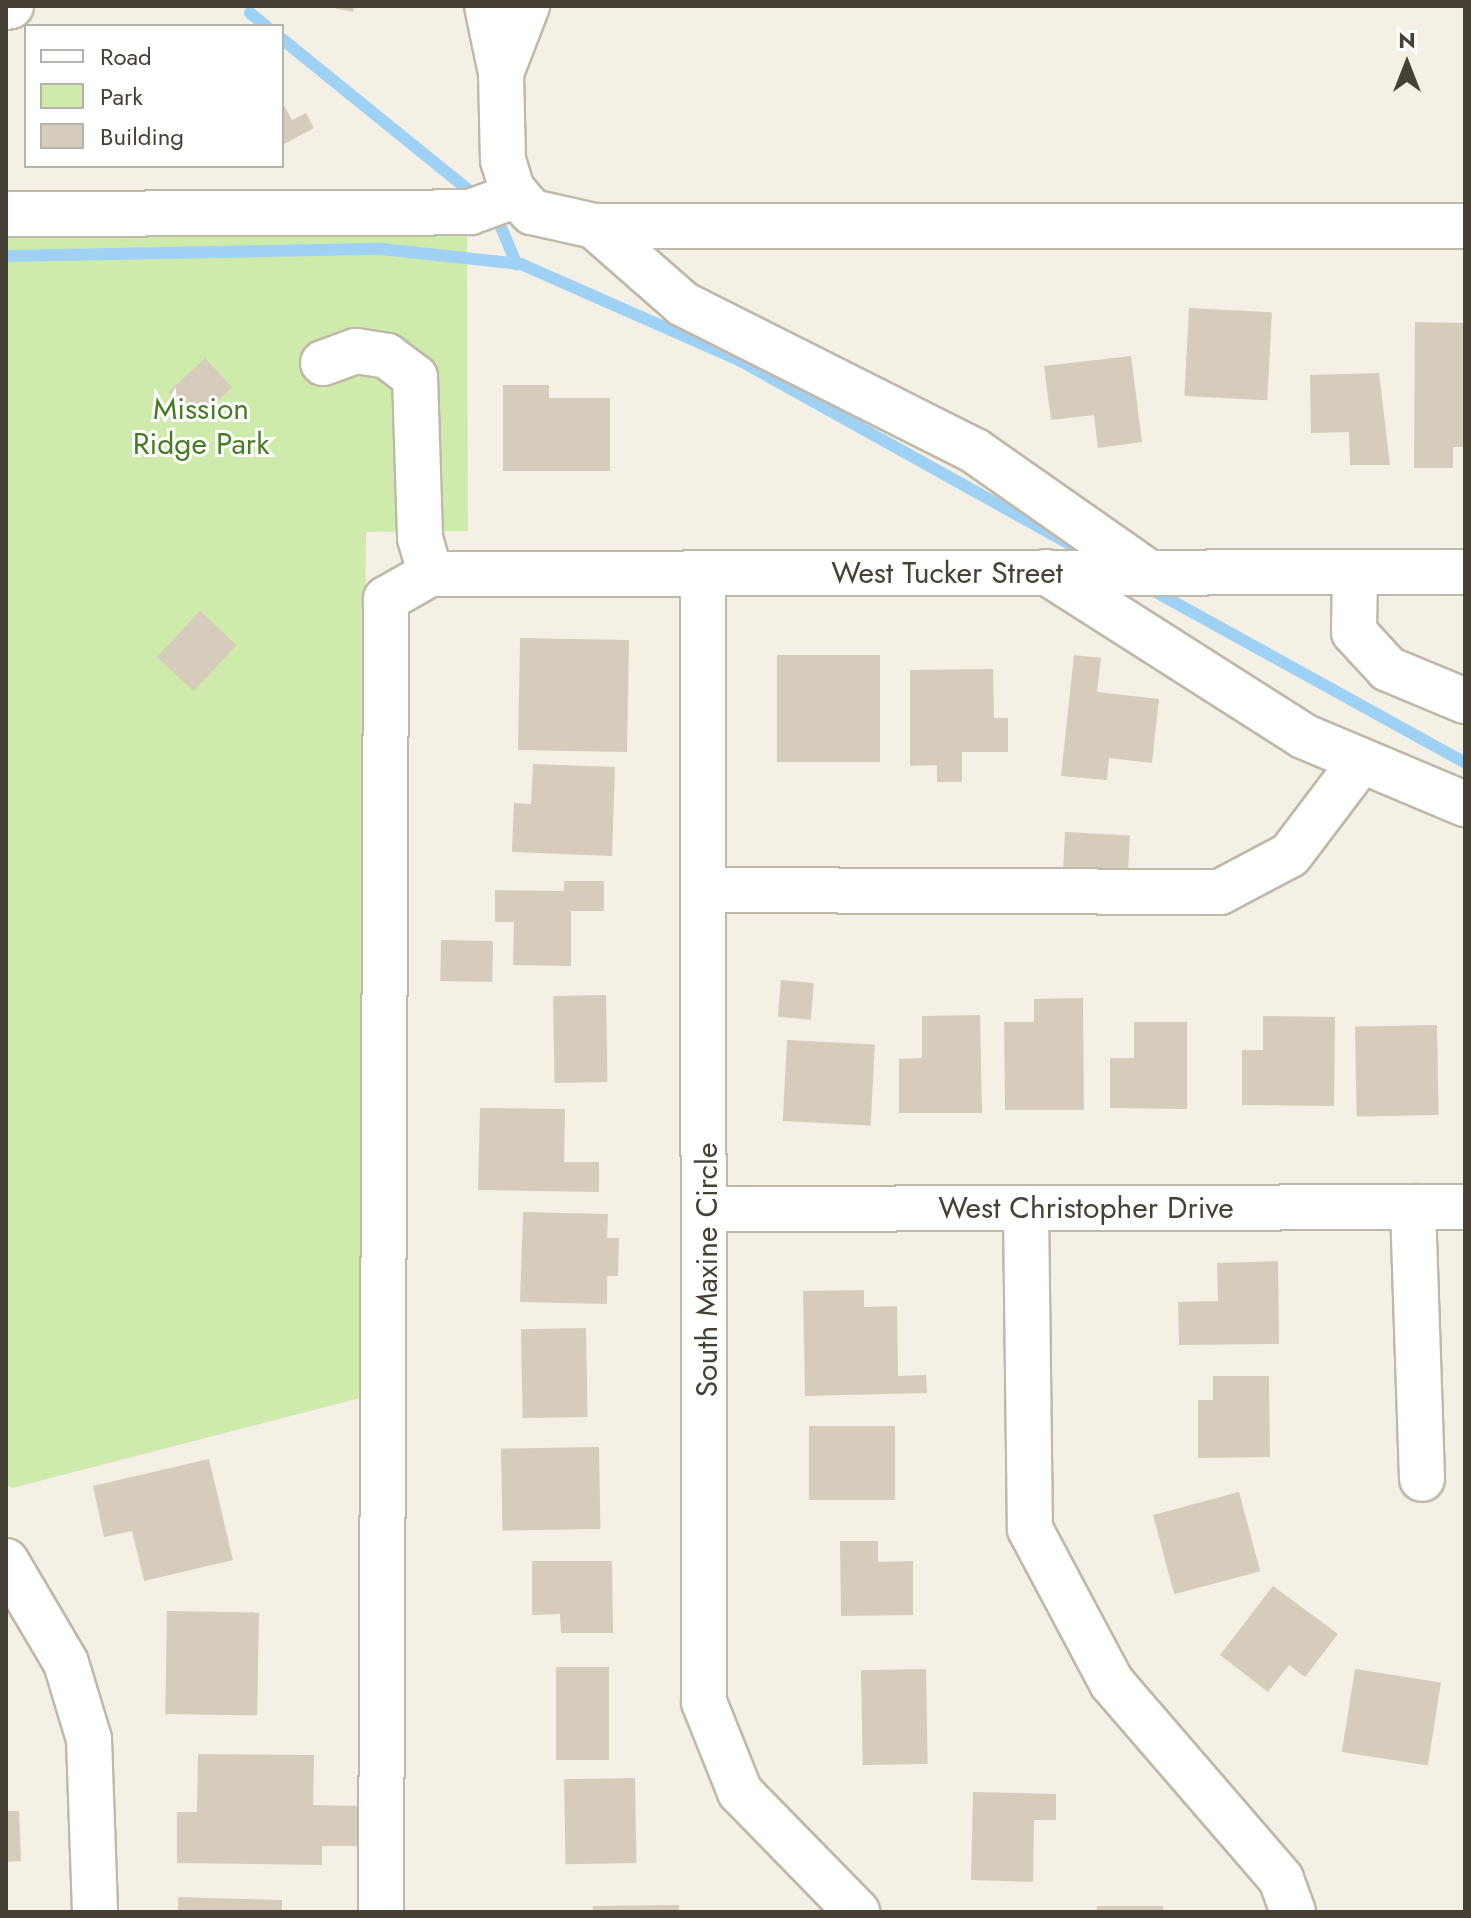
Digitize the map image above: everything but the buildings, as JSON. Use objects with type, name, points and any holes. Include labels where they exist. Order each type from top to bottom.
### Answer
[{"type":"street","points":[[487,6],[501,73],[503,160],[517,195],[532,212],[594,226],[1465,226]]},
{"type":"street","points":[[501,73],[527,6]]},
{"type":"street","points":[[6,214],[470,212],[517,195]]},
{"type":"street","points":[[594,226],[683,304],[975,451],[1148,572]]},
{"type":"street","points":[[323,363],[356,351],[387,356],[415,377],[420,538],[430,574],[386,599],[381,1912]]},
{"type":"street","points":[[1046,572],[1303,736],[1465,804]]},
{"type":"street","points":[[1355,572],[1354,632],[1388,669],[1465,701]]},
{"type":"street","name":"West Tucker Street","points":[[430,574],[1465,572]]},
{"type":"street","name":"South Maxine Circle","points":[[703,574],[708,1209],[704,1702],[740,1792],[857,1912]]},
{"type":"street","points":[[706,890],[1220,892],[1290,855],[1361,761]]},
{"type":"street","points":[[1413,1207],[1422,1479]]},
{"type":"street","name":"West Christopher Drive","points":[[708,1209],[1465,1207]]},
{"type":"street","points":[[1026,1208],[1030,1529],[1112,1683],[1281,1879],[1293,1912]]},
{"type":"street","points":[[6,1561],[66,1663],[89,1739],[95,1912]]},
{"type":"green space","name":"Mission Ridge Park","points":[[467,229],[468,531],[366,532],[360,1398],[12,1488],[6,1484],[6,230]]},
{"type":"waterway","points":[[250,13],[264,24]]},
{"type":"waterway","points":[[284,41],[478,198]]},
{"type":"waterway","points":[[495,213],[517,265]]},
{"type":"waterway","points":[[6,256],[382,249],[521,264],[739,360],[1087,554]]},
{"type":"waterway","points":[[1145,586],[1465,763]]}]
